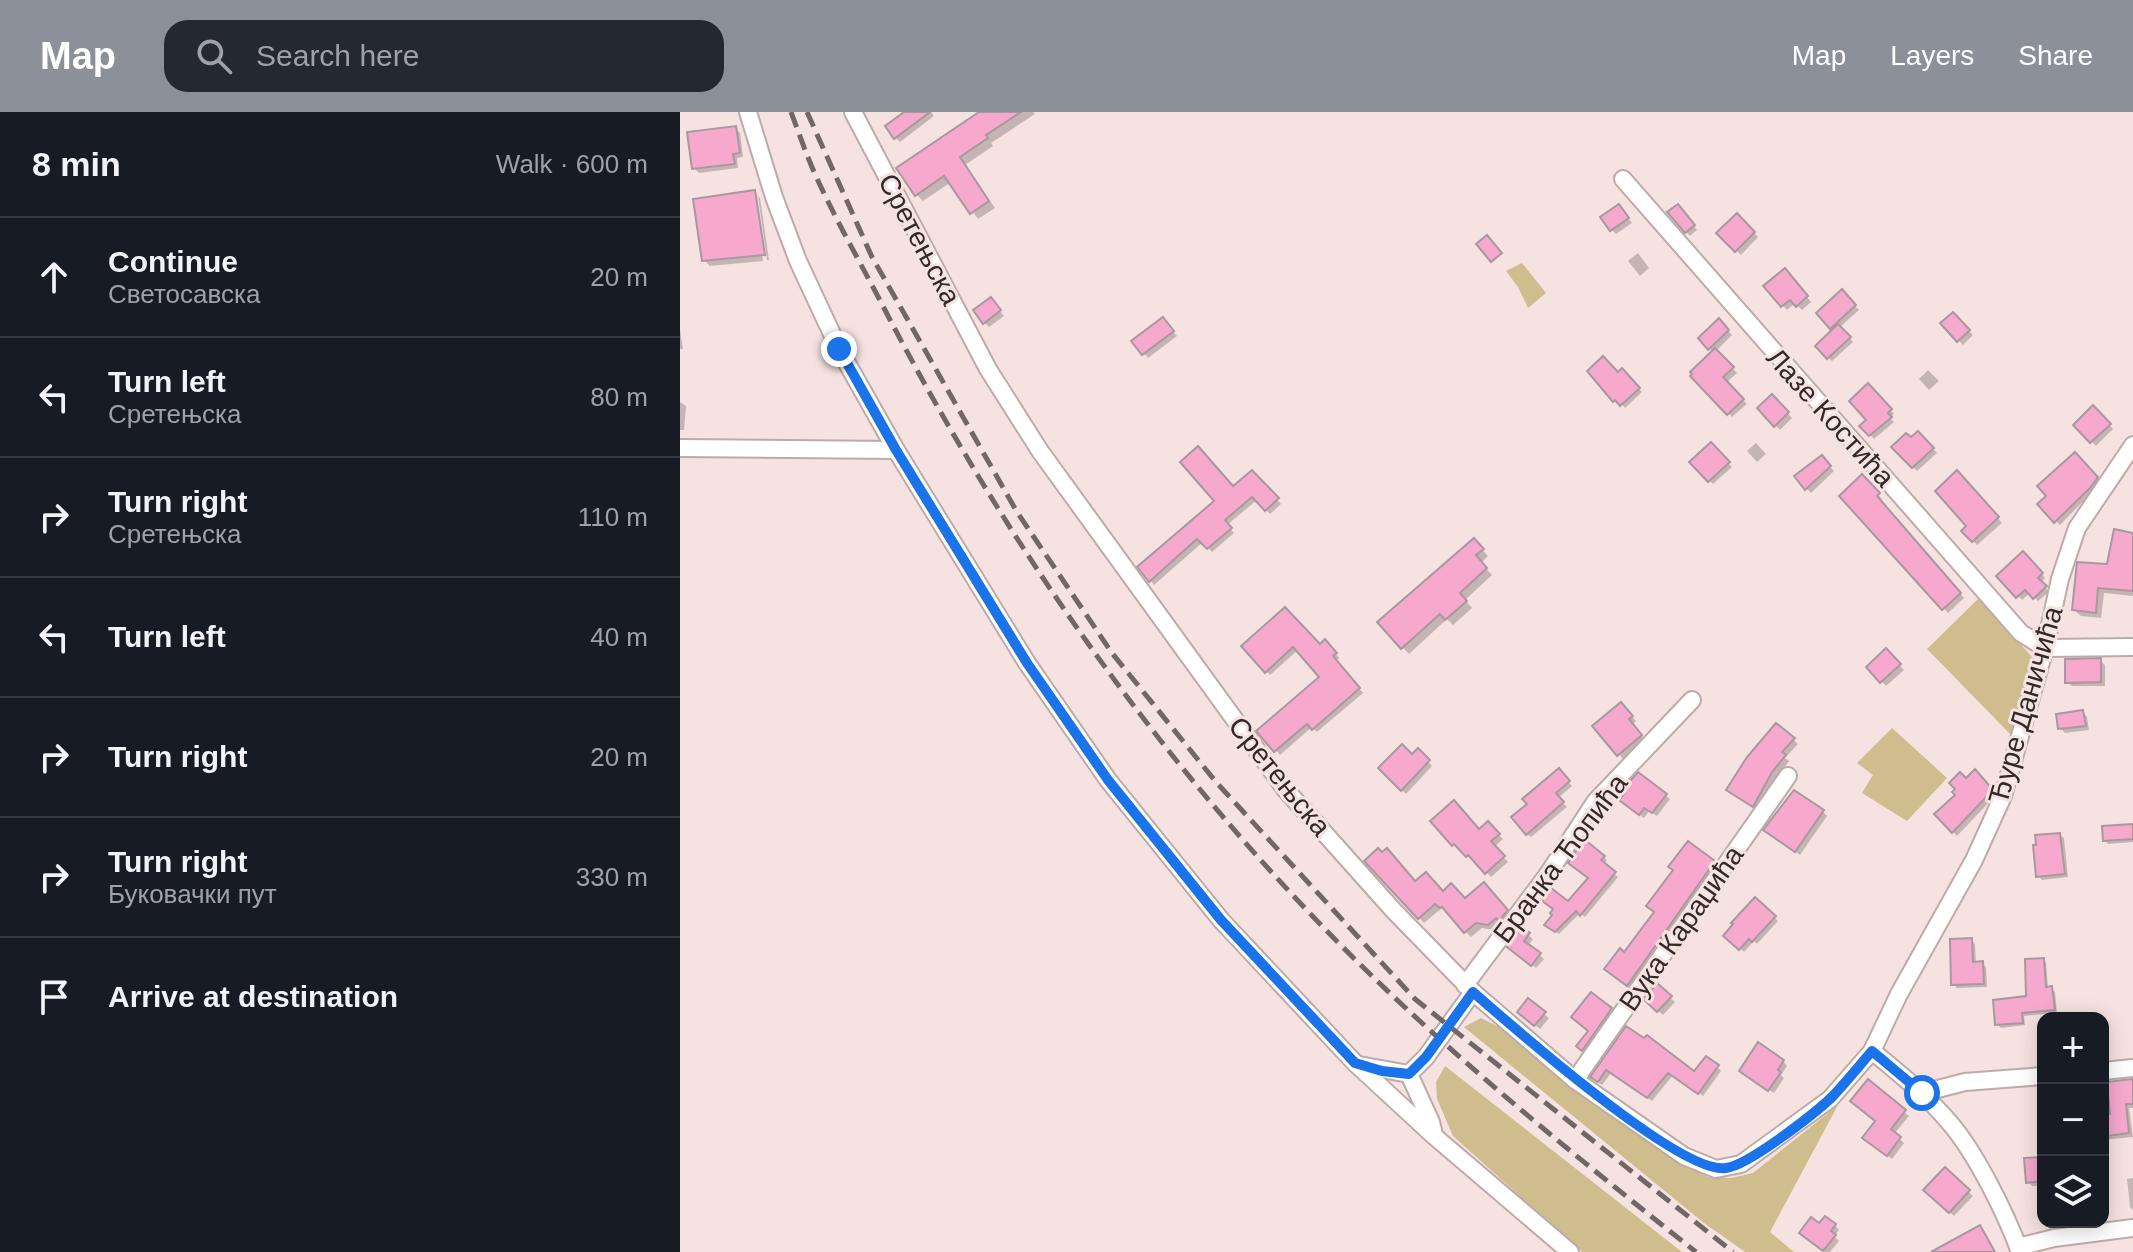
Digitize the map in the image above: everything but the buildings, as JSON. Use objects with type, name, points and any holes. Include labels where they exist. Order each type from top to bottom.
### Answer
[{"type":"street","points":[[748,112],[798,261],[839,349],[896,450],[1027,663],[1108,780],[1221,920],[1355,1063],[1434,1136],[1570,1252]]},
{"type":"street","name":"Сретењска","points":[[853,112],[988,369],[1040,451],[1285,789],[1469,989],[1575,1080],[1684,1156],[1716,1169],[1741,1164],[1768,1146],[1830,1099],[1872,1051]]},
{"type":"street","name":"Лазе Костића","points":[[1623,179],[2021,633],[2045,648]]},
{"type":"street","name":"Ђуре Даничића","points":[[1872,1051],[1899,994],[1974,860],[2003,796],[2045,648],[2060,579],[2077,528],[2133,445]]},
{"type":"street","points":[[680,448],[896,450]]},
{"type":"street","points":[[2045,648],[2133,647]]},
{"type":"street","name":"Бранка Ћопића","points":[[1409,1074],[1426,1057],[1595,802],[1692,700]]},
{"type":"street","name":"Вука Караџића","points":[[1575,1080],[1788,776]]},
{"type":"street","points":[[1872,1051],[1922,1093],[1951,1124],[1977,1162],[2019,1250],[2054,1238],[2133,1228]]},
{"type":"street","points":[[1355,1063],[1382,1071],[1409,1074],[1431,1122],[1434,1136]]},
{"type":"street","points":[[2109,1070],[2133,1068]]},
{"type":"street","points":[[1922,1093],[1965,1082],[2037,1076]]},
{"type":"shaded area","points":[[1522,263],[1546,293],[1528,308],[1506,271]]},
{"type":"shaded area","points":[[1979,598],[2032,657],[2012,736],[1927,649]]},
{"type":"shaded area","points":[[1892,728],[1947,778],[1907,821],[1862,793],[1873,775],[1857,763]]},
{"type":"shaded area","points":[[1481,1018],[1497,1026],[1672,1158],[1708,1177],[1731,1178],[1753,1173],[1838,1105],[1770,1232],[1794,1252],[1745,1252],[1704,1223],[1464,1027]]},
{"type":"shaded area","points":[[1445,1066],[1682,1252],[1582,1252],[1453,1136],[1437,1099],[1436,1082]]},
{"type":"railway","points":[[791,112],[823,192],[929,392],[975,471],[1074,623],[1183,768],[1302,905],[1395,998],[1543,1128],[1696,1252]]},
{"type":"railway","points":[[807,112],[872,257],[1017,512],[1112,653],[1216,782],[1415,999],[1733,1252]]},
{"type":"route","points":[[839,349],[896,450],[1027,663],[1108,780],[1221,920],[1355,1063],[1382,1071],[1409,1074],[1426,1057],[1473,992],[1575,1080],[1684,1156],[1716,1169],[1741,1164],[1768,1146],[1830,1099],[1872,1051],[1922,1093]]}]
